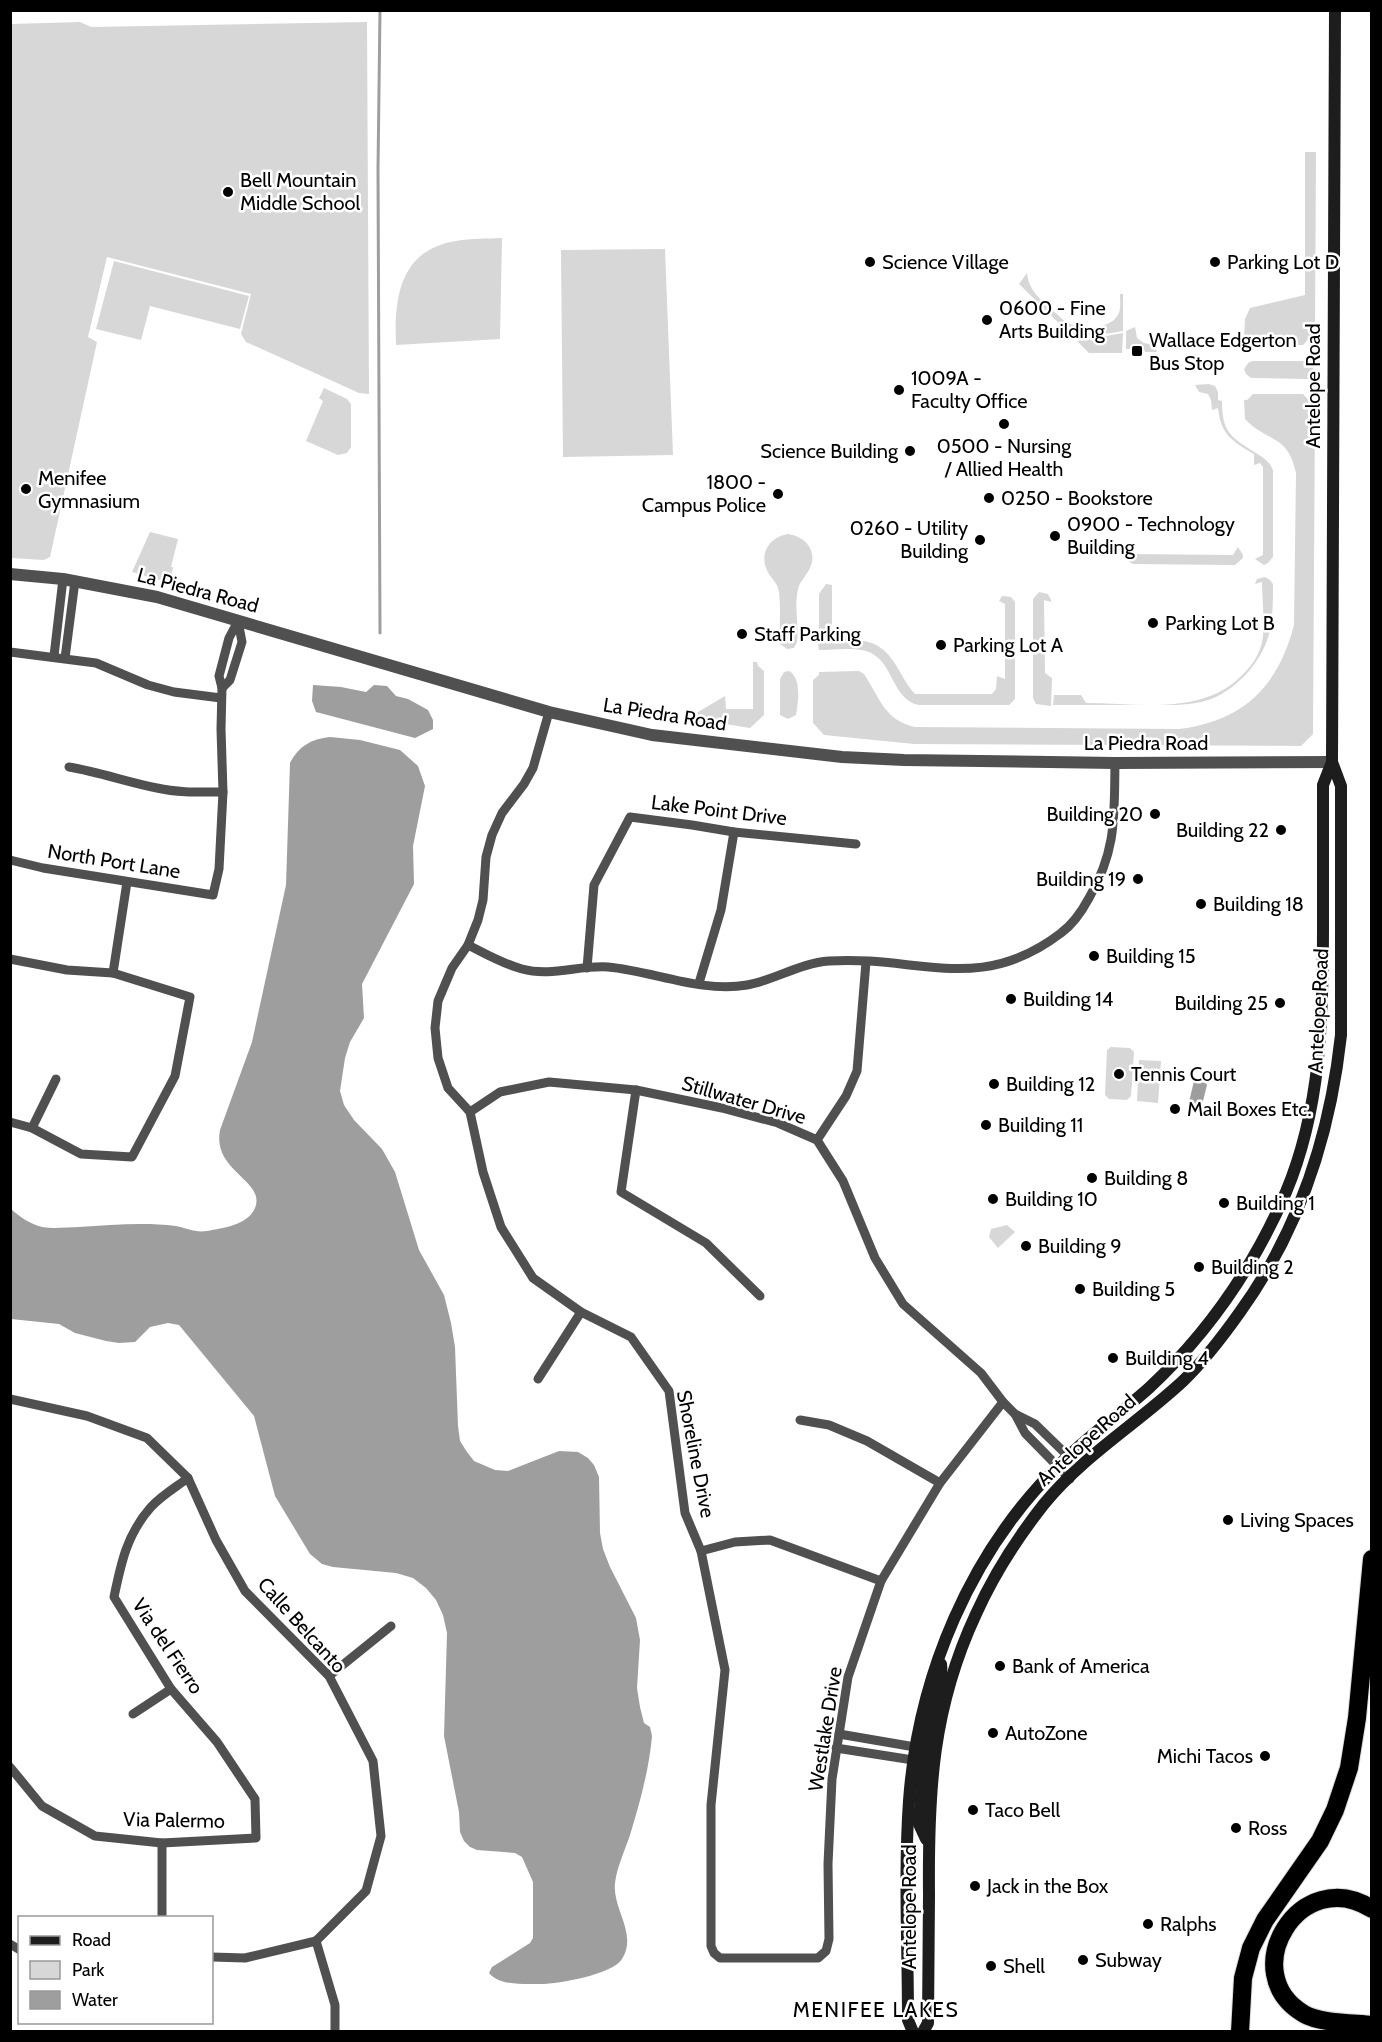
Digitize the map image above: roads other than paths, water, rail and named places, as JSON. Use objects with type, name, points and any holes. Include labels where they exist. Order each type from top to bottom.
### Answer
[{"type":"highway","points":[[1240,2031],[1243,1977],[1251,1948],[1265,1920],[1320,1841],[1335,1810],[1349,1768],[1357,1718],[1371,1559]]},
{"type":"highway","points":[[1371,1909],[1355,1901],[1335,1899],[1318,1901],[1305,1907],[1290,1919],[1283,1930],[1276,1946],[1275,1961],[1277,1977],[1282,1989],[1292,2004],[1303,2013],[1328,2020],[1371,2025]]},
{"type":"main road","name":"Antelope Road","points":[[923,2031],[928,2023],[928,1842],[933,1761],[947,1690],[976,1612],[995,1578],[1045,1503],[1132,1422],[1182,1381],[1216,1345],[1267,1273],[1287,1234],[1314,1168],[1337,1073],[1341,1035],[1341,786],[1332,762],[1335,10]]},
{"type":"main road","name":"Antelope Road","points":[[913,2031],[908,2020],[909,1800],[914,1753],[928,1691],[940,1654],[952,1621],[986,1557],[1010,1522],[1068,1456],[1147,1389],[1212,1320],[1252,1261],[1269,1229],[1295,1169],[1313,1096],[1321,1044],[1323,785],[1332,762]]},
{"type":"main road","points":[[933,1761],[928,1753],[927,1741],[942,1669],[940,1654]]},
{"type":"main road","points":[[914,1753],[923,1766],[920,1824],[928,1842]]},
{"type":"street","name":"La Piedra Road","points":[[10,574],[69,580],[158,597],[549,712],[652,735],[842,757],[966,762],[1332,762]]},
{"type":"street","points":[[54,656],[69,580]]},
{"type":"street","points":[[65,658],[69,580]]},
{"type":"street","points":[[69,767],[100,772],[160,789],[224,792],[222,693],[219,676],[229,638],[238,621]]},
{"type":"street","points":[[10,652],[96,663],[148,686],[165,690],[222,693]]},
{"type":"street","points":[[470,1112],[448,1088],[438,1058],[435,1028],[438,1001],[452,968],[468,945],[478,920],[483,900],[486,857],[492,835],[502,813],[524,784],[532,768],[549,712]]},
{"type":"street","points":[[468,945],[504,963],[524,969],[563,972],[606,967],[725,987],[747,985],[770,979],[800,966],[829,961],[953,969],[983,968],[1012,961],[1037,949],[1062,932],[1084,908],[1101,879],[1110,853],[1114,826],[1114,763]]},
{"type":"street","name":"North Port Lane","points":[[10,860],[43,868],[213,895],[219,869],[224,792]]},
{"type":"street","name":"Lake Point Drive","points":[[587,968],[594,885],[630,817],[734,832],[856,844]]},
{"type":"street","points":[[699,983],[721,910],[734,832]]},
{"type":"street","points":[[113,973],[127,882]]},
{"type":"street","points":[[10,959],[67,970],[113,973],[190,997],[175,1076],[132,1157],[81,1154],[32,1128],[10,1122]]},
{"type":"street","points":[[817,1140],[846,1096],[857,1071],[866,962]]},
{"type":"street","points":[[32,1128],[56,1079]]},
{"type":"street","name":"Stillwater Drive","points":[[470,1112],[500,1092],[549,1082],[636,1090],[722,1108],[778,1123],[817,1140],[843,1181],[875,1258],[903,1304],[981,1373],[1015,1414],[1025,1433],[1070,1479]]},
{"type":"street","points":[[636,1090],[621,1192],[706,1243],[760,1296]]},
{"type":"street","name":"Shoreline Drive","points":[[470,1112],[483,1172],[501,1227],[533,1278],[581,1312],[631,1338],[669,1392],[685,1513],[701,1551],[726,1670],[711,1805],[711,1946],[714,1953]]},
{"type":"street","points":[[538,1379],[581,1312]]},
{"type":"street","name":"Calle Belcanto","points":[[10,1399],[87,1416],[147,1438],[188,1478],[216,1540],[244,1590],[328,1676],[373,1761],[381,1836],[366,1891],[316,1941]]},
{"type":"street","name":"Westlake Drive","points":[[714,1953],[720,1958],[818,1958],[826,1951],[830,1939],[830,1815],[836,1748],[848,1677],[881,1581],[940,1483],[1003,1402]]},
{"type":"street","name":"Stillwater Drive","points":[[1015,1414],[1035,1424],[1068,1456]]},
{"type":"street","points":[[800,1420],[829,1425],[867,1441],[940,1483]]},
{"type":"street","name":"Via del Fierro","points":[[188,1478],[152,1506],[130,1536],[114,1597],[171,1689],[217,1742],[255,1798],[256,1838]]},
{"type":"street","points":[[701,1551],[735,1542],[770,1540],[881,1581]]},
{"type":"street","points":[[328,1676],[391,1626]]},
{"type":"street","points":[[132,1714],[171,1689]]},
{"type":"street","points":[[838,1734],[914,1753]]},
{"type":"street","points":[[836,1748],[914,1753]]},
{"type":"street","name":"Via Palermo","points":[[10,1767],[42,1806],[95,1836],[162,1843],[256,1838]]},
{"type":"street","points":[[162,1843],[162,1916]]},
{"type":"street","points":[[213,1957],[245,1958],[316,1941],[335,2005],[335,2031]]},
{"type":"water","points":[[313,685],[366,692],[374,685],[387,686],[396,696],[408,699],[428,710],[433,720],[433,729],[415,738],[316,712],[312,701]]},
{"type":"water","points":[[330,737],[360,740],[400,750],[418,766],[425,786],[413,846],[414,884],[362,984],[364,1018],[350,1042],[340,1091],[344,1105],[354,1120],[382,1149],[395,1172],[419,1250],[444,1295],[455,1347],[460,1441],[474,1461],[495,1470],[508,1471],[559,1451],[578,1452],[588,1458],[599,1477],[600,1533],[603,1549],[636,1618],[640,1640],[637,1688],[644,1723],[650,1727],[652,1736],[641,1798],[615,1883],[617,1902],[626,1931],[626,1950],[622,1959],[608,1969],[572,1980],[549,1984],[513,1983],[499,1980],[489,1973],[492,1967],[530,1943],[533,1938],[533,1882],[522,1857],[515,1853],[477,1850],[464,1841],[460,1832],[459,1812],[444,1736],[447,1633],[443,1615],[436,1600],[426,1588],[413,1578],[396,1573],[322,1564],[310,1554],[275,1496],[254,1416],[179,1325],[168,1323],[150,1327],[135,1342],[119,1343],[75,1333],[59,1324],[11,1319],[11,1209],[29,1222],[47,1228],[152,1224],[203,1231],[227,1227],[241,1222],[252,1214],[256,1198],[253,1190],[230,1166],[224,1156],[220,1144],[220,1130],[252,1042],[286,885],[290,763],[306,744]]},
{"type":"water","points":[[1204,1080],[1207,1085],[1202,1105],[1196,1107],[1189,1102],[1194,1081]]},
{"type":"waterway","points":[[380,10],[378,169],[380,633]]},
{"type":"place","name":"Bell Mountain Middle School","points":[[228,192]]},
{"type":"place","name":"Science Village","points":[[870,262]]},
{"type":"place","name":"Parking Lot D","points":[[1215,262]]},
{"type":"place","name":"0600 - Fine Arts Building","points":[[987,320]]},
{"type":"place","name":"Wallace Edgerton Bus Stop","points":[[1137,351]]},
{"type":"place","name":"1009A - Faculty Office","points":[[899,390]]},
{"type":"place","name":"0500 - Nursing / Allied Health","points":[[1004,424]]},
{"type":"place","name":"Science Building","points":[[910,451]]},
{"type":"place","name":"Menifee Gymnasium","points":[[26,489]]},
{"type":"place","name":"1800 - Campus Police","points":[[778,494]]},
{"type":"place","name":"0250 - Bookstore","points":[[989,498]]},
{"type":"place","name":"0900 - Technology Building","points":[[1055,536]]},
{"type":"place","name":"0260 - Utility Building","points":[[980,540]]},
{"type":"place","name":"Parking Lot B","points":[[1153,623]]},
{"type":"place","name":"Staff Parking","points":[[742,634]]},
{"type":"place","name":"Parking Lot A","points":[[941,645]]},
{"type":"place","name":"Building 20","points":[[1155,814]]},
{"type":"place","name":"Building 22","points":[[1281,830]]},
{"type":"place","name":"Building 19","points":[[1138,879]]},
{"type":"place","name":"Building 18","points":[[1201,904]]},
{"type":"place","name":"Building 15","points":[[1094,956]]},
{"type":"place","name":"Building 14","points":[[1011,999]]},
{"type":"place","name":"Building 25","points":[[1280,1003]]},
{"type":"place","name":"Tennis Court","points":[[1119,1074]]},
{"type":"place","name":"Building 12","points":[[994,1084]]},
{"type":"place","name":"Mail Boxes Etc.","points":[[1175,1109]]},
{"type":"place","name":"Building 11","points":[[986,1125]]},
{"type":"place","name":"Building 8","points":[[1092,1178]]},
{"type":"place","name":"Building 10","points":[[993,1199]]},
{"type":"place","name":"Building 1","points":[[1224,1203]]},
{"type":"place","name":"Building 9","points":[[1026,1246]]},
{"type":"place","name":"Building 2","points":[[1199,1267]]},
{"type":"place","name":"Building 5","points":[[1080,1289]]},
{"type":"place","name":"Building 4","points":[[1113,1358]]},
{"type":"place","name":"Living Spaces","points":[[1228,1520]]},
{"type":"place","name":"Bank of America","points":[[1000,1666]]},
{"type":"place","name":"AutoZone","points":[[993,1733]]},
{"type":"place","name":"Michi Tacos","points":[[1265,1756]]},
{"type":"place","name":"Taco Bell","points":[[973,1810]]},
{"type":"place","name":"Ross","points":[[1236,1828]]},
{"type":"place","name":"Jack in the Box","points":[[975,1886]]},
{"type":"place","name":"Ralphs","points":[[1148,1924]]},
{"type":"place","name":"Subway","points":[[1083,1960]]},
{"type":"place","name":"Shell","points":[[991,1966]]},
{"type":"district","name":"MENIFEE LAKES","points":[[876,2010]]}]
